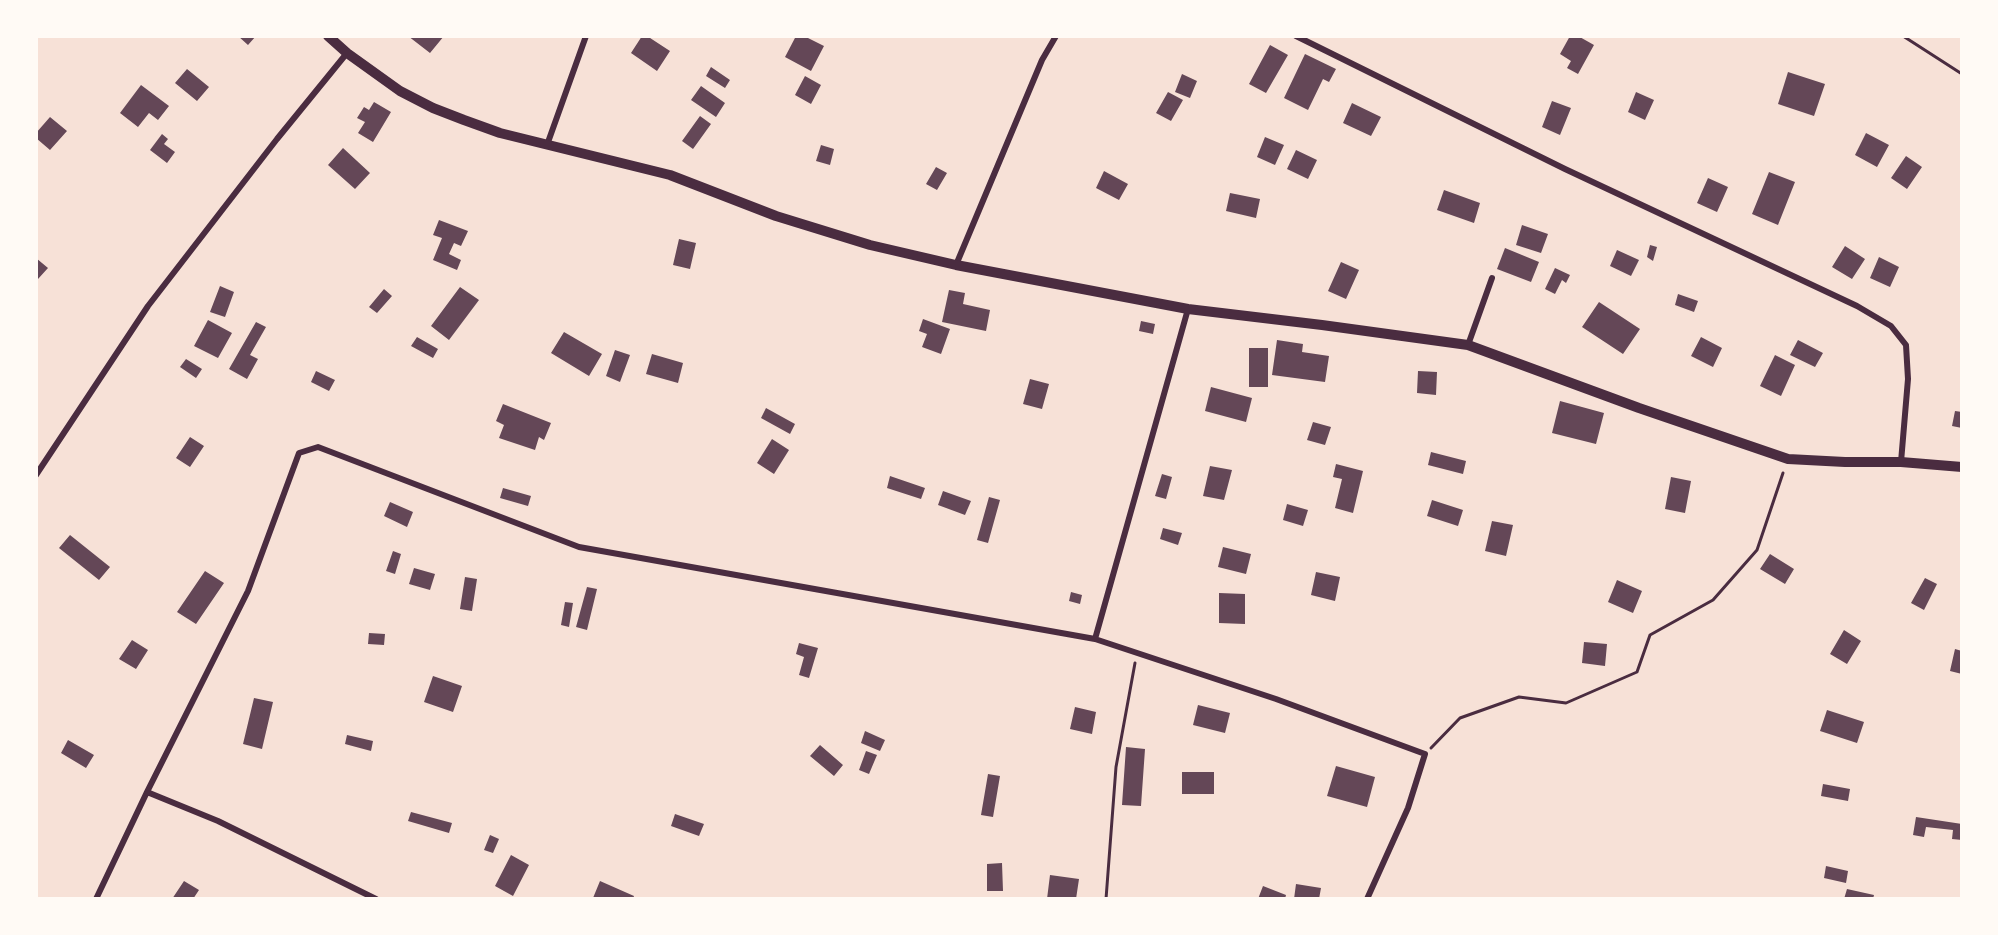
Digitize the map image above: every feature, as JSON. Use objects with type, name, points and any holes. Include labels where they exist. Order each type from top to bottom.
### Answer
[{"type":"street","points":[[328,36],[347,53],[400,91],[433,108],[500,133],[670,175],[786,219],[870,245],[956,265],[1188,309],[1468,345],[1639,408],[1788,459],[1901,462],[1962,467]]},
{"type":"street","points":[[547,145],[586,36]]},
{"type":"street","points":[[956,265],[1042,60],[1056,36]]},
{"type":"street","points":[[1296,36],[1565,169],[1857,306],[1891,326],[1906,345],[1908,379],[1901,462]]},
{"type":"street","points":[[36,475],[147,306],[347,53]]},
{"type":"street","points":[[1468,345],[1492,278]]},
{"type":"street","points":[[1095,639],[1188,309]]},
{"type":"street","points":[[96,899],[248,591],[299,453],[318,447],[579,547],[1095,639],[1276,699],[1425,754],[1408,808],[1367,899]]},
{"type":"street","points":[[147,792],[218,821],[376,899]]},
{"type":"path","points":[[1903,36],[1962,74]]},
{"type":"path","points":[[1425,754],[1460,718],[1519,696],[1566,703],[1637,672],[1650,635],[1713,600],[1757,550],[1788,459]]},
{"type":"path","points":[[1106,899],[1116,767],[1137,652]]},
{"type":"building","points":[[238,36],[256,36],[248,45]]},
{"type":"building","points":[[408,36],[444,36],[430,53]]},
{"type":"building","points":[[642,36],[647,36],[670,51],[657,71],[631,53]]},
{"type":"building","points":[[796,36],[804,36],[824,46],[811,71],[785,57]]},
{"type":"building","points":[[1570,36],[1578,36],[1594,45],[1578,74],[1567,68],[1571,61],[1560,54]]},
{"type":"building","points":[[1270,45],[1288,55],[1266,93],[1249,84]]},
{"type":"building","points":[[1305,54],[1336,69],[1329,82],[1323,79],[1308,110],[1284,98]]},
{"type":"building","points":[[711,67],[730,80],[725,88],[706,76]]},
{"type":"building","points":[[187,69],[209,87],[197,101],[175,83]]},
{"type":"building","points":[[1788,72],[1825,84],[1814,116],[1778,104]]},
{"type":"building","points":[[1182,74],[1197,81],[1190,98],[1175,92]]},
{"type":"building","points":[[805,76],[821,85],[811,104],[795,95]]},
{"type":"building","points":[[141,85],[169,106],[158,120],[149,113],[138,127],[120,113]]},
{"type":"building","points":[[701,86],[725,103],[716,117],[691,100]]},
{"type":"building","points":[[1168,92],[1183,100],[1171,121],[1156,113]]},
{"type":"building","points":[[1636,92],[1654,100],[1645,120],[1628,112]]},
{"type":"building","points":[[1552,101],[1571,108],[1560,135],[1542,127]]},
{"type":"building","points":[[374,102],[391,112],[373,142],[358,133],[365,122],[357,118],[364,107],[369,110]]},
{"type":"building","points":[[1352,103],[1381,117],[1371,136],[1343,123]]},
{"type":"building","points":[[700,116],[711,124],[693,149],[682,141]]},
{"type":"building","points":[[50,117],[67,131],[50,150],[36,138],[36,133]]},
{"type":"building","points":[[1866,133],[1889,145],[1877,167],[1855,155]]},
{"type":"building","points":[[162,134],[168,139],[164,144],[175,152],[167,163],[150,150]]},
{"type":"building","points":[[1265,137],[1284,145],[1275,165],[1257,157]]},
{"type":"building","points":[[821,145],[834,149],[830,165],[816,161]]},
{"type":"building","points":[[343,148],[370,173],[355,189],[328,165]]},
{"type":"building","points":[[1296,150],[1317,160],[1308,179],[1287,169]]},
{"type":"building","points":[[1906,156],[1922,167],[1907,189],[1891,178]]},
{"type":"building","points":[[936,167],[947,173],[937,190],[926,184]]},
{"type":"building","points":[[1104,171],[1128,184],[1119,200],[1096,188]]},
{"type":"building","points":[[1769,172],[1795,182],[1778,225],[1752,214]]},
{"type":"building","points":[[1708,178],[1728,187],[1717,212],[1697,203]]},
{"type":"building","points":[[1444,190],[1480,203],[1474,223],[1437,210]]},
{"type":"building","points":[[1230,193],[1260,199],[1256,218],[1226,211]]},
{"type":"building","points":[[439,220],[468,231],[461,246],[454,243],[449,254],[461,260],[457,270],[433,260],[442,238],[433,235]]},
{"type":"building","points":[[1522,225],[1548,234],[1541,253],[1516,245]]},
{"type":"building","points":[[679,239],[696,243],[690,269],[673,265]]},
{"type":"building","points":[[1650,245],[1657,247],[1653,261],[1647,257]]},
{"type":"building","points":[[1845,246],[1865,259],[1852,279],[1832,267]]},
{"type":"building","points":[[1505,248],[1539,262],[1531,282],[1497,269]]},
{"type":"building","points":[[1617,250],[1639,260],[1631,276],[1610,266]]},
{"type":"building","points":[[1879,257],[1899,267],[1890,287],[1870,278]]},
{"type":"building","points":[[36,258],[48,268],[38,279],[36,277]]},
{"type":"building","points":[[1341,262],[1359,270],[1346,299],[1328,291]]},
{"type":"building","points":[[1555,268],[1570,275],[1566,283],[1562,280],[1555,294],[1545,289]]},
{"type":"building","points":[[220,286],[234,292],[225,317],[210,312]]},
{"type":"building","points":[[460,287],[479,300],[449,340],[431,326]]},
{"type":"building","points":[[384,289],[392,296],[377,313],[369,307]]},
{"type":"building","points":[[949,290],[965,293],[963,304],[990,310],[986,331],[942,322]]},
{"type":"building","points":[[1678,294],[1698,301],[1694,312],[1675,305]]},
{"type":"building","points":[[1599,302],[1640,329],[1623,354],[1582,327]]},
{"type":"building","points":[[923,319],[950,329],[941,354],[922,347],[927,334],[919,331]]},
{"type":"building","points":[[208,320],[232,333],[218,358],[194,346]]},
{"type":"building","points":[[1141,321],[1155,324],[1153,334],[1139,331]]},
{"type":"building","points":[[256,322],[266,327],[250,355],[258,359],[247,379],[229,369]]},
{"type":"building","points":[[564,332],[602,354],[589,376],[551,353]]},
{"type":"building","points":[[417,337],[438,349],[433,358],[411,346]]},
{"type":"building","points":[[1701,337],[1722,348],[1713,367],[1691,356]]},
{"type":"building","points":[[1277,340],[1303,344],[1302,352],[1329,356],[1325,382],[1272,375]]},
{"type":"building","points":[[1798,340],[1823,353],[1815,367],[1790,355]]},
{"type":"building","points":[[1249,348],[1268,348],[1268,387],[1249,387]]},
{"type":"building","points":[[615,350],[630,355],[620,382],[606,376]]},
{"type":"building","points":[[652,354],[683,363],[678,383],[646,374]]},
{"type":"building","points":[[1775,355],[1795,365],[1781,396],[1760,386]]},
{"type":"building","points":[[186,359],[202,369],[196,378],[180,367]]},
{"type":"building","points":[[316,371],[335,380],[329,391],[311,382]]},
{"type":"building","points":[[1418,371],[1437,372],[1436,395],[1417,393]]},
{"type":"building","points":[[1030,379],[1049,384],[1042,409],[1023,404]]},
{"type":"building","points":[[1211,387],[1252,398],[1246,422],[1205,411]]},
{"type":"building","points":[[1560,401],[1604,413],[1596,444],[1552,433]]},
{"type":"building","points":[[503,404],[551,423],[544,440],[539,437],[535,450],[499,438],[504,425],[496,421]]},
{"type":"building","points":[[766,408],[795,424],[790,434],[761,418]]},
{"type":"building","points":[[1955,411],[1962,412],[1962,428],[1952,426]]},
{"type":"building","points":[[1313,422],[1331,427],[1325,445],[1307,440]]},
{"type":"building","points":[[190,437],[204,446],[190,467],[176,458]]},
{"type":"building","points":[[772,439],[789,450],[774,474],[757,463]]},
{"type":"building","points":[[1431,452],[1466,461],[1463,474],[1428,465]]},
{"type":"building","points":[[1336,464],[1363,471],[1353,513],[1335,508],[1342,479],[1333,477]]},
{"type":"building","points":[[1210,466],[1232,470],[1224,500],[1203,496]]},
{"type":"building","points":[[1162,474],[1172,477],[1166,499],[1155,496]]},
{"type":"building","points":[[890,476],[925,488],[921,499],[887,488]]},
{"type":"building","points":[[1671,477],[1691,481],[1685,513],[1665,509]]},
{"type":"building","points":[[503,488],[531,496],[528,506],[500,498]]},
{"type":"building","points":[[943,491],[971,501],[965,515],[938,505]]},
{"type":"building","points":[[989,497],[1000,500],[988,543],[977,540]]},
{"type":"building","points":[[1432,500],[1463,510],[1458,526],[1427,516]]},
{"type":"building","points":[[390,502],[413,512],[407,527],[384,516]]},
{"type":"building","points":[[1287,504],[1308,510],[1303,526],[1283,520]]},
{"type":"building","points":[[1492,521],[1513,525],[1506,556],[1485,551]]},
{"type":"building","points":[[1163,528],[1182,533],[1178,545],[1160,539]]},
{"type":"building","points":[[70,535],[110,567],[99,580],[59,548]]},
{"type":"building","points":[[1223,547],[1251,554],[1246,574],[1218,567]]},
{"type":"building","points":[[393,551],[401,554],[395,574],[386,571]]},
{"type":"building","points":[[1770,554],[1794,569],[1785,584],[1760,569]]},
{"type":"building","points":[[414,568],[435,574],[430,590],[409,584]]},
{"type":"building","points":[[205,571],[224,583],[196,624],[177,612]]},
{"type":"building","points":[[1316,572],[1340,577],[1335,601],[1311,595]]},
{"type":"building","points":[[465,577],[477,579],[472,611],[460,609]]},
{"type":"building","points":[[1925,578],[1937,584],[1924,610],[1911,603]]},
{"type":"building","points":[[1617,580],[1642,591],[1633,613],[1608,602]]},
{"type":"building","points":[[587,587],[597,589],[587,630],[576,627]]},
{"type":"building","points":[[1071,592],[1082,595],[1080,604],[1069,601]]},
{"type":"building","points":[[1219,593],[1245,594],[1245,624],[1219,623]]},
{"type":"building","points":[[565,602],[573,603],[569,627],[561,625]]},
{"type":"building","points":[[1844,630],[1861,641],[1847,664],[1830,654]]},
{"type":"building","points":[[369,633],[385,634],[384,645],[368,644]]},
{"type":"building","points":[[132,640],[148,650],[136,669],[119,659]]},
{"type":"building","points":[[1584,642],[1607,644],[1605,666],[1582,663]]},
{"type":"building","points":[[799,643],[818,648],[809,678],[799,675],[804,657],[796,654]]},
{"type":"building","points":[[1955,649],[1962,651],[1962,674],[1950,671]]},
{"type":"building","points":[[433,676],[462,686],[453,712],[424,702]]},
{"type":"building","points":[[254,698],[273,702],[262,749],[243,744]]},
{"type":"building","points":[[1198,705],[1230,713],[1225,733],[1193,725]]},
{"type":"building","points":[[1075,707],[1096,712],[1092,734],[1070,729]]},
{"type":"building","points":[[1827,710],[1864,722],[1857,743],[1820,731]]},
{"type":"building","points":[[865,731],[885,740],[880,751],[861,743]]},
{"type":"building","points":[[347,735],[373,741],[371,751],[345,744]]},
{"type":"building","points":[[68,740],[94,755],[86,768],[61,753]]},
{"type":"building","points":[[820,745],[843,765],[834,776],[810,756]]},
{"type":"building","points":[[1126,747],[1145,749],[1141,806],[1122,805]]},
{"type":"building","points":[[866,751],[877,755],[869,774],[859,770]]},
{"type":"building","points":[[1336,766],[1375,777],[1367,807],[1327,796]]},
{"type":"building","points":[[1182,772],[1214,772],[1214,794],[1182,794]]},
{"type":"building","points":[[988,774],[1000,776],[993,817],[981,815]]},
{"type":"building","points":[[1823,784],[1850,789],[1848,801],[1821,796]]},
{"type":"building","points":[[411,812],[452,823],[449,833],[408,821]]},
{"type":"building","points":[[675,814],[704,824],[699,836],[671,826]]},
{"type":"building","points":[[1916,817],[1962,824],[1962,840],[1952,839],[1953,830],[1926,827],[1924,837],[1913,835]]},
{"type":"building","points":[[490,835],[499,839],[493,853],[484,850]]},
{"type":"building","points":[[511,855],[529,865],[513,896],[495,886]]},
{"type":"building","points":[[1002,863],[1003,891],[987,891],[987,864]]},
{"type":"building","points":[[1826,866],[1848,871],[1846,883],[1824,878]]},
{"type":"building","points":[[1050,875],[1079,879],[1076,899],[1047,899]]},
{"type":"building","points":[[184,881],[199,890],[193,899],[172,899]]},
{"type":"building","points":[[600,881],[634,896],[633,899],[593,898]]},
{"type":"building","points":[[1296,884],[1321,888],[1319,899],[1294,899]]},
{"type":"building","points":[[1263,886],[1286,895],[1285,899],[1258,899]]},
{"type":"building","points":[[1847,889],[1874,895],[1873,899],[1844,899]]}]
